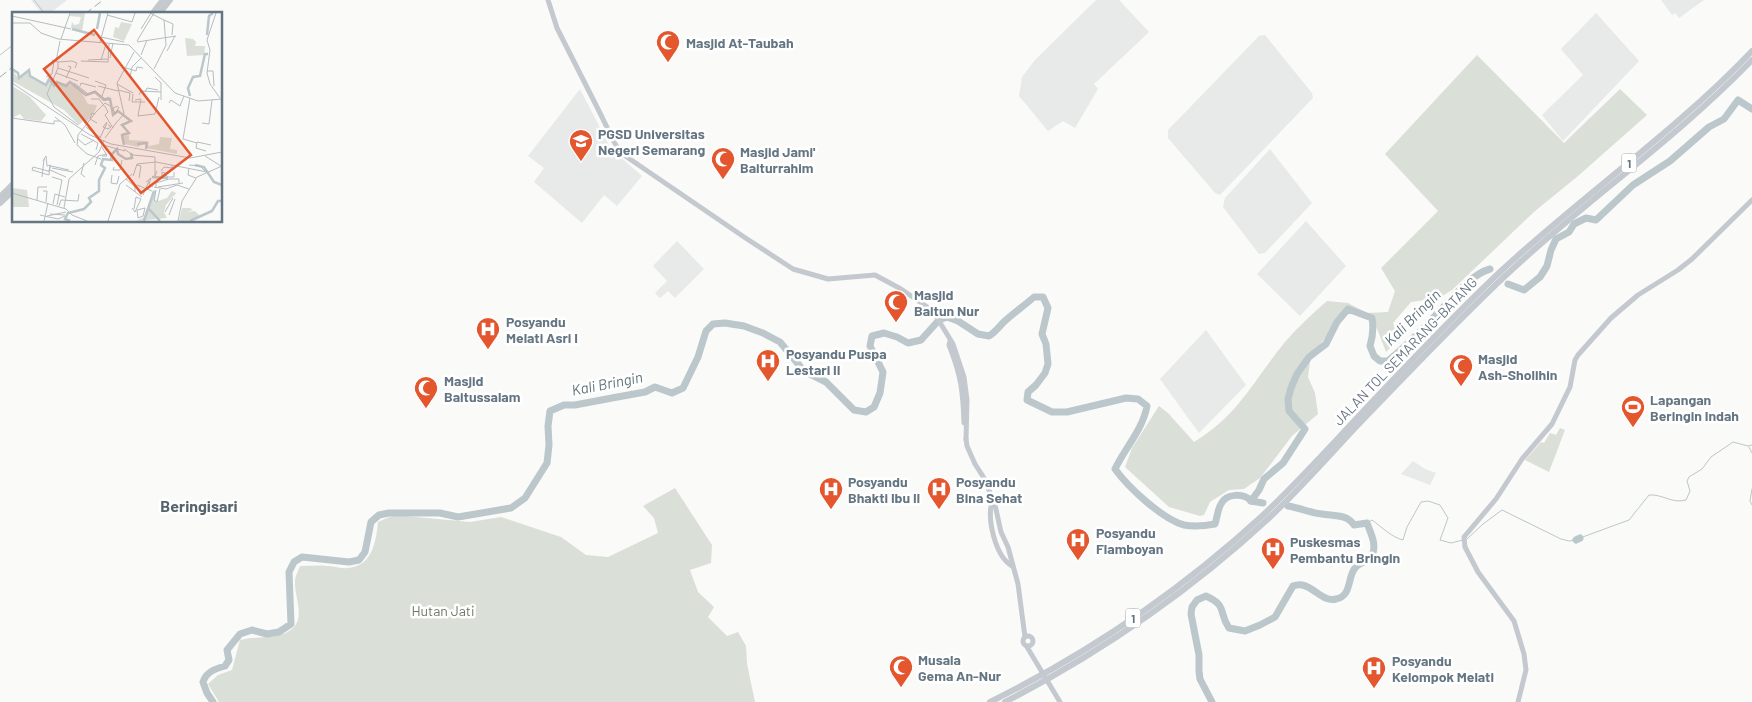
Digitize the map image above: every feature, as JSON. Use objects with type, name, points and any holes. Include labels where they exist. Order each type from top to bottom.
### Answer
[{"type":"highway","points":[[154,12],[163,0]]},
{"type":"highway","points":[[161,12],[170,0]]},
{"type":"highway","name":"JALAN TOL SEMARANG–BATANG","points":[[990,702],[1067,660],[1113,632],[1193,575],[1279,503],[1454,317],[1704,99],[1752,51]]},
{"type":"highway","name":"JALAN TOL SEMARANG–BATANG","points":[[1504,272],[1687,122],[1752,60]]},
{"type":"highway","points":[[0,197],[12,185]]},
{"type":"highway","points":[[0,203],[12,192]]},
{"type":"highway","name":"JALAN TOL SEMARANG–BATANG","points":[[1005,702],[1070,666],[1160,608],[1197,580],[1270,517],[1279,503]]},
{"type":"street","points":[[548,0],[557,28],[614,142],[621,152],[793,269],[828,279],[875,275],[901,288],[933,311],[953,344],[962,371],[968,409],[966,440],[975,464],[984,478],[992,502],[995,505],[1004,540],[1008,547],[1018,584],[1025,637],[1030,637],[1033,641],[1030,646],[1027,646],[1059,701]]},
{"type":"street","points":[[1518,702],[1526,670],[1524,654],[1514,621],[1478,572],[1464,544],[1464,537],[1496,499],[1522,459],[1552,424],[1570,387],[1575,360],[1578,355],[1611,318],[1638,295],[1692,259],[1752,200]]},
{"type":"street","points":[[992,502],[991,515],[994,540],[1007,563],[1012,566]]},
{"type":"shaded area","points":[[31,0],[67,0],[52,12],[40,12]]},
{"type":"shaded area","points":[[1096,0],[1119,0],[1149,32],[1094,84],[1098,89],[1075,128],[1063,121],[1048,131],[1019,96],[1022,77],[1035,60]]},
{"type":"shaded area","points":[[1661,0],[1704,0],[1679,18],[1675,13],[1672,15]]},
{"type":"shaded area","points":[[1596,13],[1639,61],[1563,141],[1542,115],[1583,75],[1561,49]]},
{"type":"shaded area","points":[[1265,35],[1312,93],[1313,98],[1220,195],[1215,193],[1168,138],[1168,130],[1259,36]]},
{"type":"shaded area","name":"PGSD Universitas Negeri Semarang","points":[[580,89],[611,149],[642,176],[617,206],[604,195],[582,223],[534,182],[544,168],[528,156]]},
{"type":"shaded area","points":[[1270,149],[1312,203],[1265,253],[1259,254],[1223,207],[1225,198]]},
{"type":"shaded area","points":[[1306,221],[1346,266],[1300,316],[1257,274]]},
{"type":"shaded area","points":[[677,241],[704,269],[675,298],[668,291],[660,298],[655,293],[667,281],[653,266]]},
{"type":"shaded area","points":[[1206,330],[1246,385],[1199,433],[1160,379]]},
{"type":"shaded area","points":[[1413,461],[1425,469],[1436,473],[1430,485],[1401,474]]},
{"type":"green space","points":[[1477,55],[1564,143],[1620,89],[1647,115],[1535,211],[1452,290],[1439,298],[1411,302],[1393,323],[1399,339],[1386,352],[1376,326],[1365,317],[1346,313],[1339,318],[1311,355],[1308,377],[1315,393],[1318,414],[1292,436],[1260,478],[1244,489],[1229,490],[1210,502],[1204,515],[1200,516],[1169,507],[1125,467],[1132,448],[1159,406],[1168,413],[1194,442],[1209,432],[1234,409],[1285,342],[1327,301],[1348,303],[1367,313],[1388,312],[1395,291],[1381,268],[1438,211],[1385,154]]},
{"type":"green space","points":[[1560,428],[1565,430],[1549,472],[1525,460],[1541,442],[1544,443],[1550,433],[1556,435]]},
{"type":"green space","name":"Hutan Jati","points":[[675,488],[712,545],[711,563],[690,570],[698,592],[714,607],[708,617],[727,636],[738,632],[746,646],[747,664],[755,702],[219,702],[208,684],[218,675],[232,670],[240,640],[280,635],[290,631],[295,625],[299,612],[295,581],[300,566],[355,567],[362,563],[371,552],[378,522],[394,515],[470,522],[501,517],[561,537],[586,555],[608,557],[658,533],[654,518],[643,506]]},
{"type":"waterway","points":[[34,0],[43,12]]},
{"type":"waterway","points":[[0,55],[12,46]]},
{"type":"waterway","name":"Kali Bringin","points":[[1508,284],[1524,290],[1540,277],[1547,266],[1556,239],[1569,232],[1574,224],[1586,218],[1596,220],[1633,185],[1670,161],[1709,127],[1724,119],[1738,100],[1752,109]]},
{"type":"waterway","name":"Kali Bringin","points":[[213,702],[207,693],[203,682],[204,679],[209,673],[225,666],[229,660],[227,650],[240,634],[252,630],[267,634],[279,632],[291,624],[289,572],[294,562],[302,557],[349,562],[359,560],[365,552],[371,522],[379,515],[389,513],[440,513],[458,517],[511,508],[525,498],[547,463],[550,411],[564,405],[575,405],[645,392],[655,387],[672,393],[683,388],[698,357],[706,331],[713,324],[725,323],[744,326],[780,342],[804,371],[826,382],[854,410],[866,412],[874,407],[880,393],[883,372],[870,346],[872,336],[884,333],[908,343],[921,340],[939,320],[947,317],[958,321],[978,334],[989,336],[1034,297],[1043,297],[1048,308],[1042,334],[1046,344],[1048,364],[1045,373],[1028,392],[1027,400],[1052,412],[1067,412],[1126,398],[1138,399],[1147,406],[1145,414],[1138,431],[1115,469],[1137,493],[1166,516],[1184,525],[1200,526],[1215,524],[1223,500],[1231,496],[1240,496],[1251,501],[1264,479],[1283,463],[1305,429],[1289,411],[1288,399],[1291,388],[1297,374],[1309,357],[1326,344],[1337,322],[1348,309],[1372,318],[1373,332],[1370,346],[1374,356],[1380,361],[1388,361],[1419,333],[1457,292],[1473,278],[1490,269]]},
{"type":"waterway","points":[[1580,538],[1629,520],[1649,495],[1676,501],[1686,500],[1690,491],[1687,481],[1689,477],[1702,469],[1711,457],[1733,442],[1748,446],[1752,445]]},
{"type":"waterway","points":[[1749,447],[1752,453]]},
{"type":"waterway","points":[[1752,489],[1750,501],[1752,505]]},
{"type":"waterway","points":[[1251,501],[1263,503]]},
{"type":"waterway","points":[[1367,523],[1372,520],[1403,540],[1407,527],[1421,502],[1428,501],[1440,505],[1448,518],[1440,540],[1451,543],[1463,540]]},
{"type":"waterway","points":[[1212,702],[1200,679],[1199,655],[1191,614],[1192,607],[1197,600],[1206,596],[1213,600],[1220,606],[1229,628],[1245,631],[1275,617],[1293,586],[1305,586],[1325,598],[1336,599],[1341,597],[1347,591],[1355,568],[1372,556],[1373,542],[1367,523],[1354,525],[1344,517],[1288,506]]},
{"type":"waterway","points":[[1467,539],[1502,510],[1561,539],[1576,540]]},
{"type":"waterway","points":[[1576,540],[1580,538]]},
{"type":"railway","points":[[88,12],[103,0]]},
{"type":"railway","points":[[0,77],[12,68]]},
{"type":"place","name":"Masjid At-Taubah","points":[[668,63]]},
{"type":"place","name":"PGSD Universitas Negeri Semarang","points":[[581,162]]},
{"type":"place","name":"Masjid Jami' Baiturrahim","points":[[723,180]]},
{"type":"place","name":"Masjid Baitun Nur","points":[[896,323]]},
{"type":"place","name":"Posyandu Melati Asri I","points":[[488,350]]},
{"type":"place","name":"Posyandu Puspa Lestari II","points":[[768,382]]},
{"type":"place","name":"Masjid Ash-Sholihin","points":[[1461,387]]},
{"type":"place","name":"Masjid Baitussalam","points":[[426,409]]},
{"type":"place","name":"Lapangan Beringin Indah","points":[[1633,428]]},
{"type":"place","name":"Posyandu Bhakti Ibu II","points":[[831,510]]},
{"type":"place","name":"Posyandu Bina Sehat","points":[[939,510]]},
{"type":"place","name":"Posyandu Flamboyan","points":[[1078,561]]},
{"type":"place","name":"Puskesmas Pembantu Bringin","points":[[1273,570]]},
{"type":"place","name":"Musala Gema An-Nur","points":[[901,688]]},
{"type":"place","name":"Posyandu Kelompok Melati","points":[[1374,689]]},
{"type":"district","name":"Beringisari","points":[[199,505]]}]
